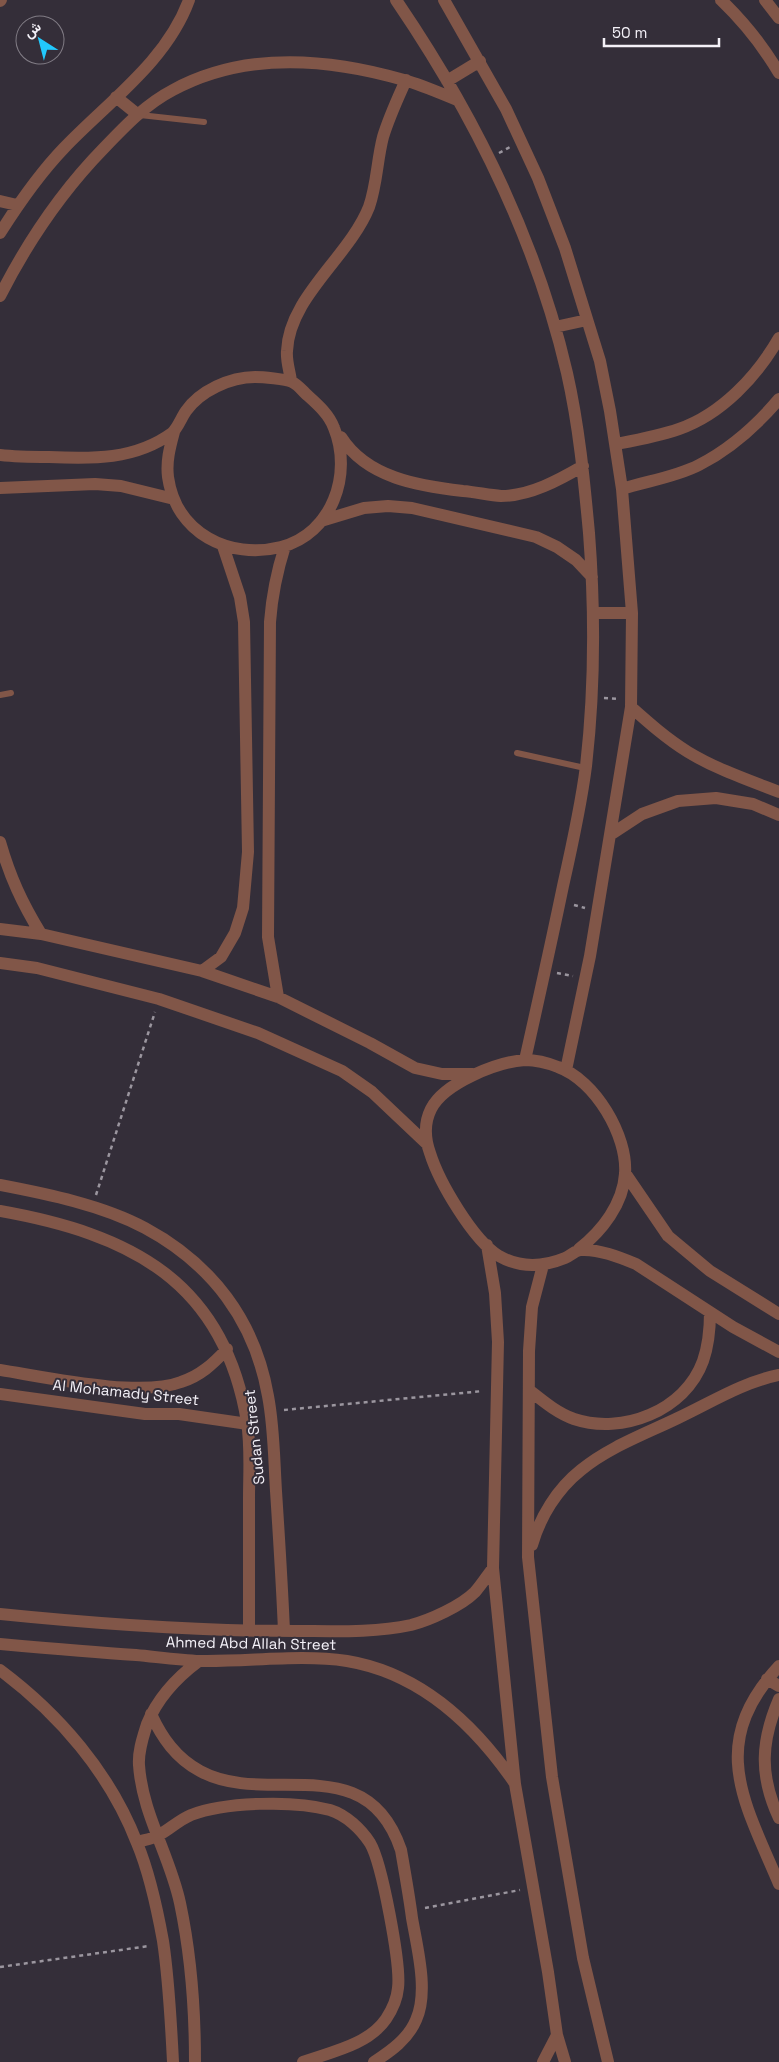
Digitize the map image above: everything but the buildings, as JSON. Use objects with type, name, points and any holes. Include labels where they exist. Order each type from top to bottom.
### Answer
[{"type":"street","points":[[0,233],[18,205],[63,149],[154,60],[184,15],[189,0]]},
{"type":"street","points":[[396,0],[458,100],[489,158],[518,224],[555,326],[568,381],[583,466],[594,613],[592,698],[585,768],[560,902],[525,1060]]},
{"type":"street","points":[[444,0],[480,61],[521,141],[538,178],[565,248],[600,361],[616,444],[622,489],[632,613],[631,703],[585,978],[566,1070]]},
{"type":"street","points":[[721,0],[746,24],[766,51],[779,73]]},
{"type":"street","points":[[765,0],[779,18]]},
{"type":"street","points":[[0,296],[18,260],[45,218],[87,165],[137,114],[172,90],[188,83],[212,73],[254,63],[298,61],[352,67],[406,80],[458,100]]},
{"type":"street","points":[[447,81],[480,61]]},
{"type":"street","points":[[291,381],[287,351],[292,326],[310,291],[350,240],[368,208],[379,167],[383,137],[406,80]]},
{"type":"street","points":[[116,97],[137,114]]},
{"type":"street","points":[[0,201],[18,205]]},
{"type":"street","points":[[555,326],[587,320]]},
{"type":"street","points":[[616,444],[665,434],[682,428],[714,411],[742,387],[766,360],[779,338]]},
{"type":"street","points":[[334,426],[340,445],[342,465],[340,485],[332,504],[321,521],[305,535],[285,546],[258,551],[244,551],[224,546],[203,535],[186,519],[174,499],[168,477],[168,454],[174,432],[187,410],[206,392],[229,381],[254,377],[291,381],[321,406],[334,426],[349,450],[369,465],[391,476],[415,483],[444,489],[502,496],[544,486],[583,466]]},
{"type":"street","points":[[622,489],[699,465],[736,442],[768,412],[779,398]]},
{"type":"street","points":[[0,455],[89,459],[118,456],[146,449],[174,432]]},
{"type":"street","points":[[0,488],[95,484],[121,486],[174,499]]},
{"type":"street","points":[[321,521],[364,508],[388,506],[412,508],[536,537],[557,547],[576,560],[592,577]]},
{"type":"street","points":[[202,971],[221,957],[235,933],[243,908],[247,867],[244,622],[240,598],[224,546]]},
{"type":"street","points":[[278,997],[268,937],[270,622],[276,574],[285,546]]},
{"type":"street","points":[[594,613],[632,613]]},
{"type":"street","points":[[631,703],[658,731],[687,752],[719,769],[779,792]]},
{"type":"street","points":[[610,835],[642,814],[678,801],[716,798],[753,804],[779,815]]},
{"type":"street","points":[[0,842],[9,874],[23,905],[42,934]]},
{"type":"street","points":[[0,929],[42,934],[202,971],[278,997],[415,1068],[442,1074],[476,1074]]},
{"type":"street","points":[[0,964],[37,968],[159,999],[258,1033],[342,1071],[372,1092],[427,1144]]},
{"type":"street","points":[[525,1060],[548,1064],[566,1070],[588,1087],[603,1106],[615,1127],[622,1150],[625,1173],[614,1208],[605,1224],[593,1238],[579,1249],[556,1262],[542,1265],[527,1265],[512,1262],[498,1255],[474,1232],[438,1174],[427,1144],[426,1127],[430,1110],[440,1096],[453,1085],[476,1074],[525,1060]]},
{"type":"street","points":[[625,1173],[668,1236],[710,1271],[779,1314]]},
{"type":"street","name":"Sudan Street","points":[[0,1185],[40,1192],[92,1208],[144,1228],[176,1246],[204,1270],[228,1297],[246,1328],[260,1362],[270,1411],[284,1631]]},
{"type":"street","name":"Sudan Street","points":[[0,1211],[34,1217],[100,1237],[131,1251],[161,1269],[188,1292],[210,1319],[227,1349],[240,1387],[248,1424],[248,1631]]},
{"type":"street","points":[[487,1245],[495,1293],[498,1342],[493,1568],[515,1784],[557,2035],[565,2062]]},
{"type":"street","points":[[579,1249],[619,1256],[636,1264],[710,1312],[779,1352]]},
{"type":"street","points":[[542,1265],[532,1307],[529,1390],[528,1557],[552,1777],[583,1958],[608,2062]]},
{"type":"street","points":[[529,1390],[550,1407],[581,1421],[598,1424],[624,1423],[649,1416],[671,1403],[689,1385],[702,1362],[709,1338],[710,1312]]},
{"type":"street","name":"Al Mohamady Street","points":[[0,1370],[104,1385],[160,1387],[180,1383],[198,1375],[214,1364],[227,1349]]},
{"type":"street","points":[[528,1557],[536,1533],[547,1510],[562,1489],[580,1471],[600,1456],[736,1390],[779,1375]]},
{"type":"street","name":"Al Mohamady Street","points":[[0,1394],[145,1414],[179,1414],[248,1424]]},
{"type":"street","name":"Ahmed Abd Allah Street","points":[[0,1614],[164,1629],[284,1631],[376,1629],[411,1625],[444,1613],[474,1593],[493,1568]]},
{"type":"street","name":"Ahmed Abd Allah Street","points":[[0,1644],[199,1661],[320,1659],[347,1661],[373,1667],[408,1682],[440,1702],[469,1726],[494,1753],[515,1784]]},
{"type":"street","points":[[195,2062],[192,1986],[180,1903],[171,1869],[142,1786],[139,1763],[142,1738],[151,1714],[164,1693],[180,1675],[199,1661]]},
{"type":"street","points":[[779,1666],[767,1679],[752,1705],[740,1731],[736,1758],[740,1789],[779,1884]]},
{"type":"street","points":[[0,1670],[24,1688],[59,1722],[90,1758],[116,1799],[137,1842],[157,1909],[163,1944],[174,2062]]},
{"type":"street","points":[[767,1679],[779,1686]]},
{"type":"street","points":[[779,1699],[770,1719],[764,1745],[765,1772],[774,1808],[779,1818]]},
{"type":"street","points":[[151,1714],[159,1732],[170,1747],[184,1761],[200,1771],[238,1782],[331,1787],[347,1791],[376,1808],[387,1820],[401,1850],[421,1970],[422,1998],[417,2019],[405,2037],[390,2052],[374,2062]]},
{"type":"street","points":[[137,1842],[158,1836],[174,1824],[208,1810],[281,1804],[332,1811],[347,1819],[360,1830],[370,1844],[382,1876],[398,1970],[398,1988],[394,2005],[385,2020],[372,2033],[357,2042],[303,2062]]},
{"type":"street","points":[[542,2062],[557,2035]]},
{"type":"lane","points":[[137,114],[204,122]]},
{"type":"lane","points":[[0,695],[11,693]]},
{"type":"lane","points":[[517,753],[585,768]]},
{"type":"path","points":[[489,158],[521,141]]},
{"type":"path","points":[[592,698],[631,703]]},
{"type":"path","points":[[560,902],[597,910]]},
{"type":"path","points":[[545,971],[585,978]]},
{"type":"path","points":[[92,1208],[159,999]]},
{"type":"path","points":[[270,1411],[496,1390]]},
{"type":"path","points":[[411,1910],[533,1888]]},
{"type":"path","points":[[0,1967],[163,1944]]}]
